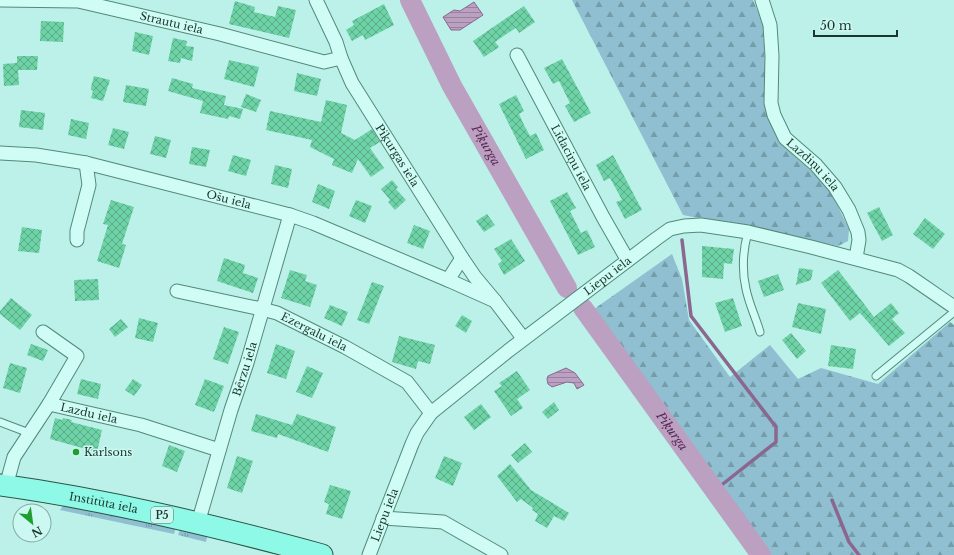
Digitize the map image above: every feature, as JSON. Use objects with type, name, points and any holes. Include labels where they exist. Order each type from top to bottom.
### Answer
[{"type":"main road","name":"Institūta iela","points":[[3,486],[101,502],[198,523],[322,555]]},
{"type":"street","name":"Strautu iela","points":[[0,0],[78,1],[220,34],[324,62],[341,58]]},
{"type":"street","name":"Piķurgas iela","points":[[316,0],[336,42],[352,83],[462,258],[475,277],[495,301]]},
{"type":"street","name":"Lazdiņu iela","points":[[762,0],[770,25],[772,56],[771,103],[774,115],[785,138],[816,165],[839,192],[849,210],[858,232],[859,240],[856,258]]},
{"type":"street","name":"Līdaciņu iela","points":[[517,55],[627,259]]},
{"type":"street","name":"Ošu iela","points":[[0,153],[36,155],[86,163],[290,215],[313,223],[495,301],[523,338]]},
{"type":"street","points":[[77,240],[77,231],[89,185],[86,163]]},
{"type":"street","name":"Bērzu iela","points":[[198,523],[290,215]]},
{"type":"street","name":"Liepu iela","points":[[369,555],[412,444],[417,433],[431,413],[523,338],[627,259],[670,229],[701,225],[748,232],[856,258],[898,270],[954,307]]},
{"type":"street","points":[[448,280],[462,258]]},
{"type":"street","name":"Ezergalu iela","points":[[177,291],[262,308],[277,313],[346,347],[407,382],[431,413]]},
{"type":"street","points":[[43,332],[77,356],[49,404]]},
{"type":"street","name":"Lazdu iela","points":[[3,486],[14,457],[49,404],[141,425],[219,450]]},
{"type":"street","points":[[383,518],[443,522],[501,555]]},
{"type":"lane","points":[[748,232],[744,253],[746,290],[760,332]]},
{"type":"lane","points":[[876,376],[954,312]]},
{"type":"lane","points":[[0,422],[29,433]]},
{"type":"green space","points":[[572,0],[753,0],[763,24],[767,111],[780,143],[828,186],[849,229],[848,241],[838,246],[683,215]]},
{"type":"green space","points":[[672,254],[682,279],[689,320],[730,377],[770,345],[798,379],[821,368],[878,384],[950,322],[954,325],[954,555],[754,555],[580,319]]},
{"type":"green space","points":[[69,504],[176,527],[174,534],[60,510],[63,506]]},
{"type":"green space","points":[[181,527],[205,533],[207,537],[206,542],[178,535]]},
{"type":"shaded area","points":[[474,2],[483,15],[460,30],[451,30],[443,17],[454,10],[460,11]]},
{"type":"shaded area","points":[[566,368],[575,373],[584,385],[577,389],[574,383],[567,382],[552,387],[548,384],[548,376]]},
{"type":"building","points":[[235,1],[255,7],[254,12],[275,17],[278,6],[296,10],[289,38],[229,24]]},
{"type":"building","points":[[384,4],[394,25],[365,40],[363,35],[352,41],[346,30],[354,25],[352,21]]},
{"type":"building","points":[[524,6],[535,22],[519,33],[516,28],[505,35],[495,42],[499,47],[484,57],[473,41]]},
{"type":"building","points":[[41,21],[64,22],[63,42],[40,41]]},
{"type":"building","points":[[135,32],[153,36],[149,55],[132,51]]},
{"type":"building","points":[[173,38],[187,41],[186,46],[194,47],[192,61],[181,58],[180,63],[168,61]]},
{"type":"building","points":[[17,56],[38,56],[37,70],[18,70],[19,85],[4,86],[3,64],[17,63]]},
{"type":"building","points":[[562,59],[591,113],[574,122],[565,106],[570,103],[559,81],[553,84],[544,68]]},
{"type":"building","points":[[229,60],[259,67],[254,87],[224,79]]},
{"type":"building","points":[[297,73],[321,79],[317,96],[294,91]]},
{"type":"building","points":[[94,76],[110,80],[103,101],[91,98],[93,91],[91,90],[91,87]]},
{"type":"building","points":[[172,78],[193,84],[192,88],[226,96],[224,105],[243,109],[240,119],[229,116],[228,119],[200,113],[203,101],[168,91]]},
{"type":"building","points":[[126,85],[149,89],[146,106],[123,102]]},
{"type":"building","points":[[246,94],[261,100],[256,112],[241,107]]},
{"type":"building","points":[[516,95],[524,111],[519,114],[524,125],[530,136],[536,133],[544,150],[526,159],[499,104]]},
{"type":"building","points":[[326,100],[347,105],[341,133],[355,140],[372,129],[380,142],[370,148],[384,168],[371,177],[358,159],[352,173],[332,165],[334,159],[310,147],[312,140],[266,130],[270,111],[321,122]]},
{"type":"building","points":[[21,110],[45,113],[43,130],[19,127]]},
{"type":"building","points":[[71,119],[89,123],[86,139],[68,135]]},
{"type":"building","points":[[113,128],[129,132],[124,149],[108,145]]},
{"type":"building","points":[[155,136],[171,140],[166,158],[150,154]]},
{"type":"building","points":[[192,147],[210,150],[206,167],[189,164]]},
{"type":"building","points":[[233,155],[251,160],[246,176],[228,171]]},
{"type":"building","points":[[613,155],[642,210],[625,219],[616,202],[622,200],[610,178],[604,181],[596,165]]},
{"type":"building","points":[[275,165],[292,169],[288,188],[271,184]]},
{"type":"building","points":[[392,180],[398,187],[396,189],[406,200],[395,210],[388,202],[390,200],[381,189]]},
{"type":"building","points":[[318,184],[335,191],[329,209],[312,202]]},
{"type":"building","points":[[567,192],[576,208],[570,211],[581,233],[587,230],[595,247],[578,255],[550,201]]},
{"type":"building","points":[[111,200],[134,207],[122,244],[126,245],[119,268],[97,261],[108,225],[103,224]]},
{"type":"building","points":[[356,200],[372,206],[365,223],[349,216]]},
{"type":"building","points":[[879,207],[893,235],[882,241],[867,213]]},
{"type":"building","points":[[487,214],[495,225],[484,232],[476,221]]},
{"type":"building","points":[[925,218],[945,234],[933,249],[913,234]]},
{"type":"building","points":[[414,225],[430,231],[423,249],[407,243]]},
{"type":"building","points":[[22,227],[42,230],[39,253],[18,251]]},
{"type":"building","points":[[511,239],[525,261],[504,275],[498,264],[502,261],[494,249]]},
{"type":"building","points":[[702,246],[734,249],[732,264],[724,263],[723,279],[702,277]]},
{"type":"building","points":[[224,258],[245,265],[243,273],[258,278],[253,293],[217,281]]},
{"type":"building","points":[[799,268],[813,270],[811,280],[796,285]]},
{"type":"building","points":[[290,270],[307,275],[305,281],[317,285],[310,307],[281,298]]},
{"type":"building","points":[[838,270],[874,317],[891,303],[899,313],[892,319],[905,333],[889,346],[860,313],[850,321],[821,283]]},
{"type":"building","points":[[778,274],[784,290],[764,297],[758,281]]},
{"type":"building","points":[[98,279],[99,300],[75,301],[74,280]]},
{"type":"building","points":[[372,282],[384,286],[369,324],[357,320]]},
{"type":"building","points":[[11,298],[32,315],[20,330],[0,314],[0,311]]},
{"type":"building","points":[[733,298],[742,326],[725,332],[715,303]]},
{"type":"building","points":[[798,303],[826,309],[821,334],[792,327]]},
{"type":"building","points":[[330,305],[348,312],[342,326],[324,318]]},
{"type":"building","points":[[462,315],[472,321],[466,333],[455,326]]},
{"type":"building","points":[[139,318],[158,323],[153,342],[135,338]]},
{"type":"building","points":[[121,319],[128,327],[115,337],[109,329]]},
{"type":"building","points":[[224,327],[239,332],[228,364],[213,359]]},
{"type":"building","points":[[791,333],[806,351],[797,359],[782,340]]},
{"type":"building","points":[[399,336],[435,345],[430,364],[418,361],[416,369],[392,362]]},
{"type":"building","points":[[31,344],[48,350],[43,361],[27,355]]},
{"type":"building","points":[[276,344],[295,351],[286,379],[267,373]]},
{"type":"building","points":[[831,345],[856,349],[853,369],[828,366]]},
{"type":"building","points":[[10,363],[27,368],[20,393],[3,388]]},
{"type":"building","points":[[307,366],[323,373],[312,398],[296,392]]},
{"type":"building","points":[[517,371],[530,390],[517,399],[523,408],[511,416],[494,391],[502,386],[499,383]]},
{"type":"building","points":[[81,379],[101,384],[98,399],[77,394]]},
{"type":"building","points":[[133,379],[142,385],[134,396],[125,390]]},
{"type":"building","points":[[205,379],[224,386],[214,412],[195,405]]},
{"type":"building","points":[[554,402],[559,410],[548,419],[542,412]]},
{"type":"building","points":[[481,404],[491,417],[474,430],[464,417]]},
{"type":"building","points":[[256,414],[292,425],[297,414],[336,427],[328,452],[278,434],[277,438],[251,431]]},
{"type":"building","points":[[55,418],[72,420],[71,422],[102,430],[97,452],[50,439]]},
{"type":"building","points":[[525,443],[532,452],[518,463],[511,455]]},
{"type":"building","points":[[169,445],[185,451],[177,472],[162,466]]},
{"type":"building","points":[[237,456],[253,461],[242,493],[227,488]]},
{"type":"building","points":[[444,456],[462,463],[453,486],[435,478]]},
{"type":"building","points":[[510,464],[531,490],[569,513],[564,521],[554,516],[547,528],[535,521],[538,514],[532,510],[533,508],[521,499],[517,502],[497,476]]},
{"type":"building","points":[[330,485],[351,491],[342,519],[326,514],[329,504],[324,502]]},
{"type":"waterway","name":"Piķurga","points":[[410,0],[452,86],[567,288]]},
{"type":"waterway","points":[[682,240],[691,316],[776,427],[776,442],[714,491]]},
{"type":"waterway","name":"Piķurga","points":[[583,308],[761,555]]},
{"type":"waterway","points":[[832,500],[849,542],[859,555]]},
{"type":"place","name":"Karlsons","points":[[76,452]]}]
